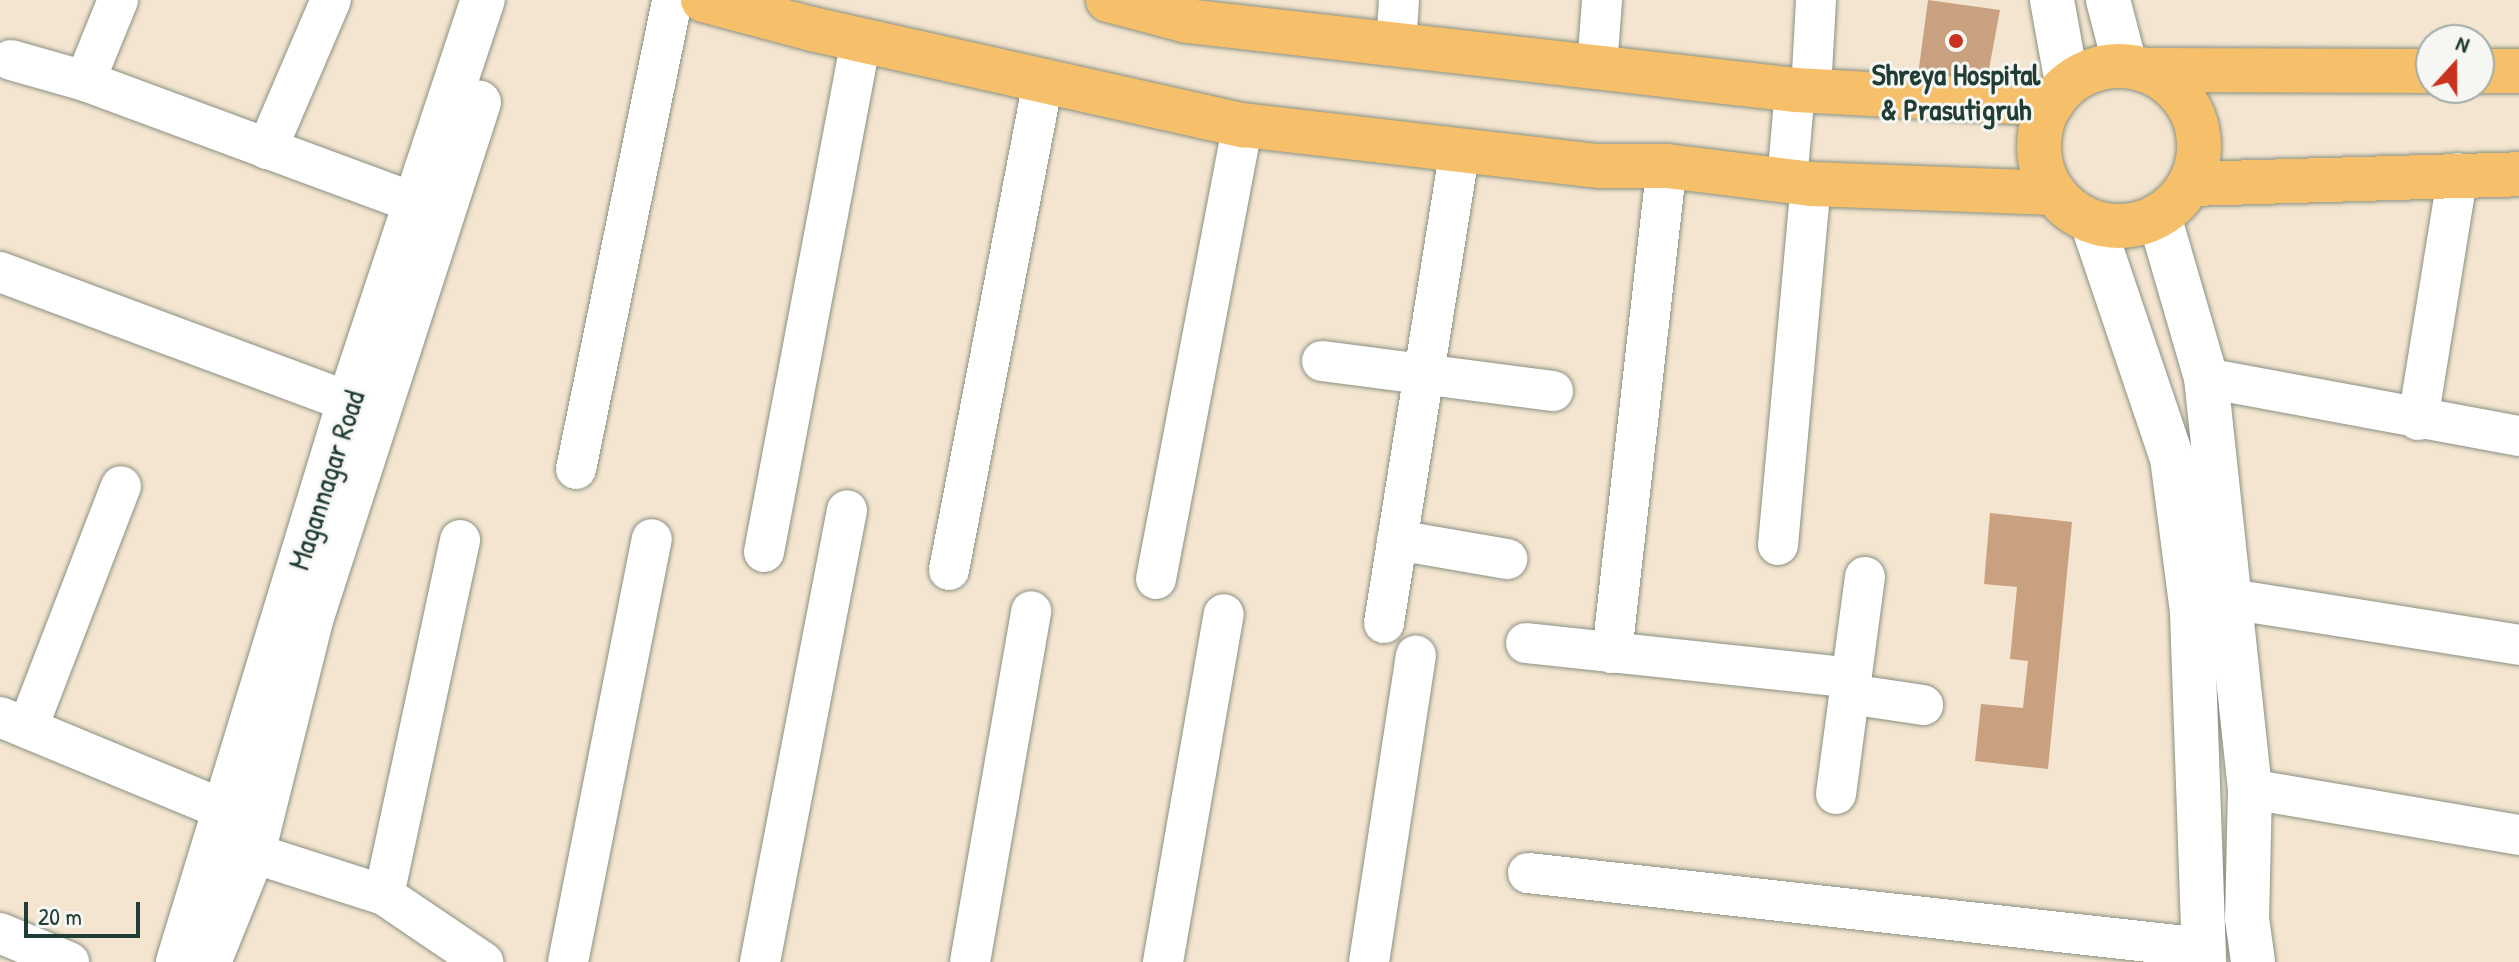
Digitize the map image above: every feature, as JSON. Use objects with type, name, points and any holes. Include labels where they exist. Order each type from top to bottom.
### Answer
[{"type":"main road","points":[[703,0],[861,40],[1243,125],[1600,166],[1667,166],[1799,182],[2054,193]]},
{"type":"main road","points":[[1108,0],[1187,21],[1803,90],[2060,94]]},
{"type":"main road","points":[[2136,67],[2176,88],[2196,117],[2201,151],[2191,184],[2177,203],[2159,216],[2126,226],[2092,222],[2071,210],[2054,193],[2041,166],[2038,136],[2060,94],[2095,68],[2136,67],[2415,71]]},
{"type":"main road","points":[[2495,71],[2519,71]]},
{"type":"main road","points":[[2191,184],[2458,173],[2519,174]]},
{"type":"street","points":[[85,81],[118,0]]},
{"type":"street","points":[[267,149],[331,0]]},
{"type":"street","name":"Magannagar Road","points":[[178,962],[312,617],[414,203],[483,0]]},
{"type":"street","name":"Magannagar Road","points":[[364,410],[511,0]]},
{"type":"street","points":[[576,469],[672,0]]},
{"type":"street","points":[[1396,46],[1399,0]]},
{"type":"street","points":[[1597,67],[1602,0]]},
{"type":"street","points":[[1778,545],[1803,90],[1816,0]]},
{"type":"street","points":[[2052,0],[2060,94]]},
{"type":"street","points":[[2108,0],[2136,67]]},
{"type":"street","points":[[764,552],[861,40]]},
{"type":"street","points":[[11,60],[85,81],[414,203]]},
{"type":"street","points":[[949,570],[1043,80]]},
{"type":"street","points":[[1156,579],[1243,125]]},
{"type":"street","points":[[1384,623],[1460,149]]},
{"type":"street","points":[[1612,653],[1667,166]]},
{"type":"street","points":[[2418,420],[2458,173]]},
{"type":"street","points":[[2159,216],[2206,378],[2250,789],[2247,918],[2253,962]]},
{"type":"street","points":[[1528,873],[2203,955],[2192,613],[2172,458],[2092,222]]},
{"type":"street","points":[[0,272],[364,410]]},
{"type":"street","points":[[1322,361],[1553,391]]},
{"type":"street","points":[[2206,378],[2418,420],[2519,436]]},
{"type":"street","points":[[121,486],[14,722],[230,833],[410,908],[483,962]]},
{"type":"street","points":[[760,962],[847,510]]},
{"type":"street","points":[[568,962],[652,539]]},
{"type":"street","points":[[384,895],[460,540]]},
{"type":"street","points":[[1397,540],[1507,559]]},
{"type":"street","points":[[1836,794],[1865,577]]},
{"type":"street","points":[[2230,599],[2519,645]]},
{"type":"street","points":[[970,962],[1031,611]]},
{"type":"street","points":[[1163,962],[1224,614]]},
{"type":"street","points":[[1526,643],[1850,686],[1923,705]]},
{"type":"street","points":[[1369,962],[1416,656]]},
{"type":"street","points":[[2250,789],[2519,835]]},
{"type":"street","name":"Magannagar Road","points":[[209,962],[230,833]]},
{"type":"street","points":[[0,933],[69,962]]},
{"type":"building","points":[[1928,0],[2000,10],[1989,69],[1972,85],[1917,82]]},
{"type":"building","points":[[1990,513],[2072,522],[2048,769],[1975,761],[1981,704],[2023,708],[2028,661],[2010,659],[2017,587],[1984,584]]},
{"type":"place","name":"Shreya Hospital & Prasutigruh","points":[[1956,41]]}]
